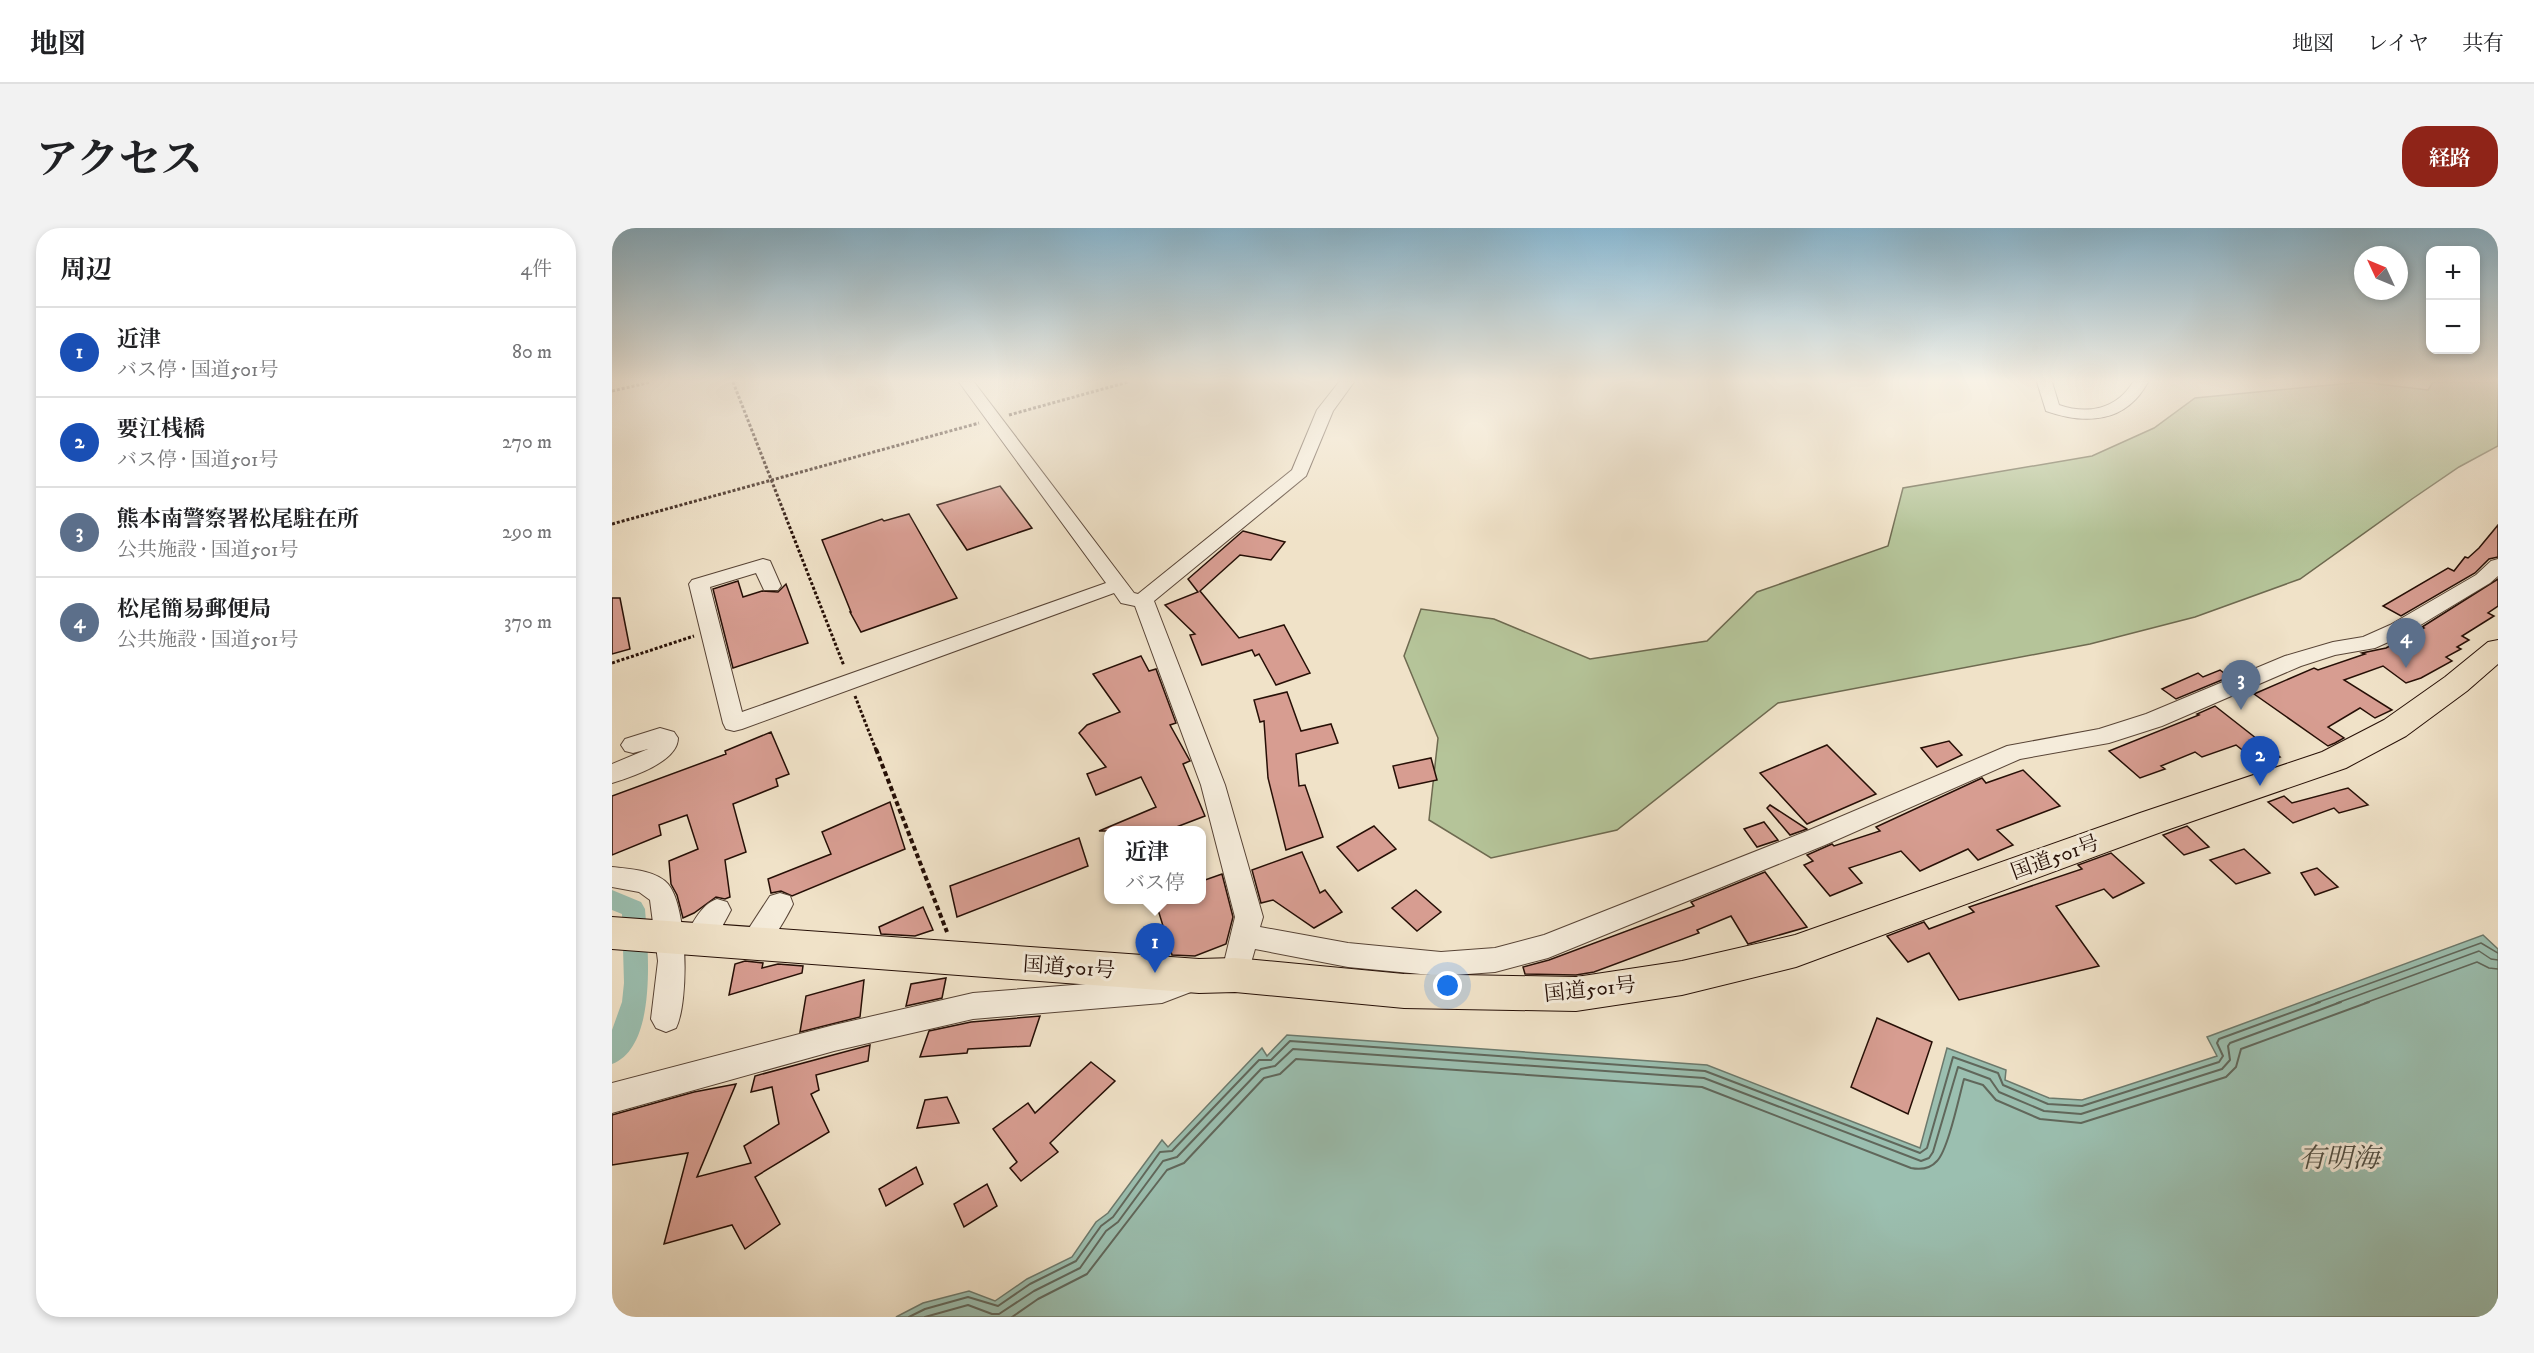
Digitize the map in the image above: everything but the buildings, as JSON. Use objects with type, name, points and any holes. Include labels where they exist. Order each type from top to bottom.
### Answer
[{"type":"highway","name":"国道501号","points":[[612,933],[958,960],[1199,976],[1236,975],[1404,991],[1566,994],[1682,978],[1796,951],[2152,822],[2334,759],[2395,728],[2456,684],[2498,648]]},
{"type":"street","points":[[1004,433],[1128,599],[1143,600],[1299,472],[1315,433]]},
{"type":"street","points":[[771,586],[764,565],[699,584],[734,723],[1118,585]]},
{"type":"street","points":[[1246,936],[1348,954],[1441,964],[1495,960],[1548,946],[1816,838],[2014,752],[2101,737],[2154,720],[2293,661],[2333,649],[2368,643],[2397,630],[2483,579],[2498,565]]},
{"type":"street","points":[[1143,600],[1213,785],[1249,917],[1236,975]]},
{"type":"street","points":[[612,774],[655,756],[666,743],[666,738],[660,736],[633,745]]},
{"type":"street","points":[[612,877],[642,882],[660,891],[674,939],[666,1019]]},
{"type":"street","points":[[752,945],[780,904]]},
{"type":"street","points":[[674,939],[717,910]]},
{"type":"street","points":[[612,1098],[834,1038],[973,1006],[1162,990],[1199,976]]},
{"type":"path","points":[[753,433],[958,960]]},
{"type":"path","points":[[612,524],[944,433]]},
{"type":"path","points":[[612,663],[711,631]]},
{"type":"shaded area","points":[[2143,433],[2498,433],[2498,446],[2459,467],[2300,579],[2195,617],[2090,644],[1778,703],[1617,830],[1491,858],[1429,820],[1438,738],[1404,656],[1421,609],[1494,619],[1590,659],[1707,641],[1757,592],[1888,546],[1903,488],[2092,456]]},
{"type":"water","name":"有明海","points":[[2483,935],[2498,949],[2498,1317],[896,1317],[923,1303],[969,1291],[995,1301],[1027,1279],[1072,1257],[1096,1222],[1108,1213],[1162,1140],[1168,1147],[1262,1048],[1267,1056],[1287,1035],[1707,1065],[1920,1148],[1947,1048],[2006,1070],[2005,1080],[2049,1098],[2082,1100],[2217,1056],[2207,1037]]},
{"type":"waterway","points":[[612,899],[633,909],[637,964],[630,1020],[623,1037],[612,1052]]},
{"type":"place","name":"松尾簡易郵便局","points":[[2406,668]]},
{"type":"place","name":"熊本南警察署松尾駐在所","points":[[2241,710]]},
{"type":"place","name":"要江桟橋","points":[[2260,786]]},
{"type":"place","name":"近津","points":[[1155,973]]}]
